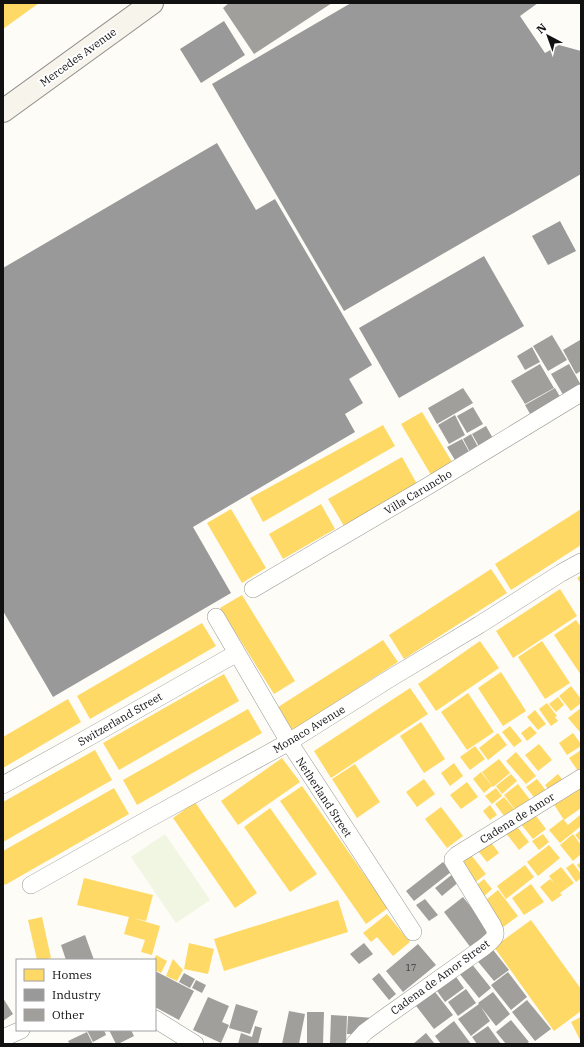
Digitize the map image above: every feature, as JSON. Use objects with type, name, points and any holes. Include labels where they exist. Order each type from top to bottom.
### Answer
[{"type":"main road","name":"Mercedes Avenue","points":[[3,111],[152,3]]},
{"type":"street","name":"Villa Caruncho","points":[[254,589],[581,393]]},
{"type":"street","name":"Monaco Avenue","points":[[31,885],[288,742],[581,562]]},
{"type":"street","name":"Netherland Street","points":[[216,617],[288,742],[413,932]]},
{"type":"street","name":"Switzerland Street","points":[[3,785],[237,653]]},
{"type":"street","name":"Cadena de Amor","points":[[453,859],[457,855],[581,778]]},
{"type":"street","name":"Cadena de Amor Street","points":[[354,1044],[365,1032],[378,1022],[484,947],[495,936],[496,930],[453,859]]},
{"type":"street","points":[[156,1020],[195,1044]]},
{"type":"street","points":[[3,1038],[19,1031]]},
{"type":"green space","points":[[165,834],[210,900],[176,923],[131,857]]},
{"type":"building: Homes","points":[[3,3],[39,3],[3,29]]},
{"type":"building: Homes","points":[[422,412],[452,462],[431,475],[401,424]]},
{"type":"building: Homes","points":[[383,425],[395,446],[263,522],[250,498]]},
{"type":"building: Homes","points":[[402,457],[417,484],[344,526],[328,499]]},
{"type":"building: Homes","points":[[321,504],[335,529],[283,559],[269,534]]},
{"type":"building: Homes","points":[[231,509],[266,568],[242,583],[207,523]]},
{"type":"building: Homes","points":[[581,509],[581,545],[511,590],[495,564]]},
{"type":"building: Homes","points":[[491,569],[507,593],[404,659],[389,635]]},
{"type":"building: Homes","points":[[581,575],[581,584],[577,578]]},
{"type":"building: Homes","points":[[560,589],[577,616],[513,658],[496,631]]},
{"type":"building: Homes","points":[[242,595],[295,681],[274,694],[220,608]]},
{"type":"building: Homes","points":[[576,620],[581,627],[581,675],[554,635]]},
{"type":"building: Homes","points":[[202,623],[216,646],[90,719],[77,696]]},
{"type":"building: Homes","points":[[383,640],[398,662],[290,732],[275,709]]},
{"type":"building: Homes","points":[[480,641],[499,668],[436,711],[418,684]]},
{"type":"building: Homes","points":[[542,641],[570,683],[545,699],[518,657]]},
{"type":"building: Homes","points":[[501,672],[526,711],[503,726],[478,688]]},
{"type":"building: Homes","points":[[224,674],[239,701],[119,770],[103,743]]},
{"type":"building: Homes","points":[[571,686],[581,699],[581,703],[571,711],[559,696]]},
{"type":"building: Homes","points":[[410,688],[428,714],[331,778],[314,751]]},
{"type":"building: Homes","points":[[468,693],[494,732],[467,750],[441,712]]},
{"type":"building: Homes","points":[[558,697],[564,705],[556,712],[549,704]]},
{"type":"building: Homes","points":[[68,699],[81,722],[3,768],[3,737]]},
{"type":"building: Homes","points":[[547,703],[557,716],[555,717],[558,721],[551,726],[539,709]]},
{"type":"building: Homes","points":[[581,708],[581,731],[580,732],[568,718]]},
{"type":"building: Homes","points":[[248,709],[262,733],[137,805],[123,780]]},
{"type":"building: Homes","points":[[535,710],[546,724],[538,730],[527,717]]},
{"type":"building: Homes","points":[[421,722],[445,759],[424,773],[400,736]]},
{"type":"building: Homes","points":[[510,726],[522,741],[514,747],[502,732]]},
{"type":"building: Homes","points":[[530,726],[537,733],[527,741],[521,733]]},
{"type":"building: Homes","points":[[498,733],[507,745],[488,760],[479,748]]},
{"type":"building: Homes","points":[[573,733],[581,746],[567,755],[559,743]]},
{"type":"building: Homes","points":[[539,744],[552,760],[538,771],[525,755]]},
{"type":"building: Homes","points":[[475,746],[485,759],[470,770],[460,757]]},
{"type":"building: Homes","points":[[95,750],[112,780],[3,842],[3,802]]},
{"type":"building: Homes","points":[[581,750],[581,769],[578,771],[569,758]]},
{"type":"building: Homes","points":[[516,752],[536,776],[526,784],[506,761]]},
{"type":"building: Homes","points":[[282,758],[300,782],[238,825],[221,801]]},
{"type":"building: Homes","points":[[499,759],[510,773],[493,787],[482,772]]},
{"type":"building: Homes","points":[[454,763],[463,776],[450,786],[441,773]]},
{"type":"building: Homes","points":[[355,764],[380,802],[357,818],[332,779]]},
{"type":"building: Homes","points":[[481,772],[492,786],[484,793],[473,779]]},
{"type":"building: Homes","points":[[511,774],[517,781],[502,794],[496,786]]},
{"type":"building: Homes","points":[[558,774],[566,784],[552,795],[545,785]]},
{"type":"building: Homes","points":[[424,779],[435,794],[417,807],[406,792]]},
{"type":"building: Homes","points":[[537,779],[547,792],[536,800],[526,787]]},
{"type":"building: Homes","points":[[467,782],[478,797],[461,809],[450,795]]},
{"type":"building: Homes","points":[[518,784],[531,801],[517,812],[504,795]]},
{"type":"building: Homes","points":[[302,786],[388,908],[366,924],[280,801]]},
{"type":"building: Homes","points":[[581,786],[581,808],[564,820],[553,803]]},
{"type":"building: Homes","points":[[114,788],[129,814],[5,885],[3,882],[3,851]]},
{"type":"building: Homes","points":[[496,788],[502,796],[492,804],[485,796]]},
{"type":"building: Homes","points":[[504,797],[515,810],[505,817],[495,804]]},
{"type":"building: Homes","points":[[195,802],[257,893],[235,908],[173,818]]},
{"type":"building: Homes","points":[[490,805],[497,815],[490,820],[483,811]]},
{"type":"building: Homes","points":[[441,807],[463,836],[447,848],[425,819]]},
{"type":"building: Homes","points":[[270,808],[317,874],[290,892],[244,827]]},
{"type":"building: Homes","points":[[533,812],[546,829],[533,839],[520,823]]},
{"type":"building: Homes","points":[[580,815],[581,826],[560,843],[549,830],[563,819],[568,825]]},
{"type":"building: Homes","points":[[515,824],[529,842],[519,850],[505,832]]},
{"type":"building: Homes","points":[[581,830],[581,842],[575,835]]},
{"type":"building: Homes","points":[[543,834],[549,842],[539,850],[532,841]]},
{"type":"building: Homes","points":[[573,834],[581,845],[581,854],[573,861],[560,845]]},
{"type":"building: Homes","points":[[487,837],[499,853],[487,862],[475,847]]},
{"type":"building: Homes","points":[[549,845],[560,858],[538,876],[527,862]]},
{"type":"building: Homes","points":[[468,851],[486,874],[473,884],[455,861]]},
{"type":"building: Homes","points":[[581,862],[581,871],[577,865]]},
{"type":"building: Homes","points":[[573,863],[581,874],[581,878],[576,882],[566,868]]},
{"type":"building: Homes","points":[[525,865],[534,877],[506,899],[497,886]]},
{"type":"building: Homes","points":[[561,867],[574,883],[560,893],[562,895],[552,902],[540,887],[550,879],[554,883],[549,876]]},
{"type":"building: Homes","points":[[84,878],[153,895],[146,921],[133,918],[160,926],[152,955],[141,952],[145,940],[124,934],[129,917],[77,905]]},
{"type":"building: Homes","points":[[484,879],[492,889],[481,899],[473,888]]},
{"type":"building: Homes","points":[[531,884],[544,902],[524,915],[512,898]]},
{"type":"building: Homes","points":[[498,890],[518,916],[502,928],[482,903]]},
{"type":"building: Homes","points":[[338,900],[348,932],[224,971],[214,939]]},
{"type":"building: Homes","points":[[387,914],[410,942],[393,956],[377,937],[371,942],[363,933]]},
{"type":"building: Homes","points":[[42,917],[51,958],[37,959],[28,920]]},
{"type":"building: Homes","points":[[531,920],[581,989],[581,1011],[554,1031],[494,947]]},
{"type":"building: Homes","points":[[189,943],[214,949],[208,974],[184,969]]},
{"type":"building: Homes","points":[[156,955],[167,961],[161,973],[156,970],[156,959],[154,959]]},
{"type":"building: Homes","points":[[173,959],[183,970],[177,981],[166,976]]},
{"type":"building: Homes","points":[[581,1017],[581,1042],[571,1022]]},
{"type":"building: Industry","points":[[351,3],[538,3],[520,16],[545,53],[559,45],[581,51],[581,174],[344,311],[212,84]]},
{"type":"building: Industry","points":[[224,21],[245,55],[201,83],[180,49]]},
{"type":"building: Industry","points":[[217,143],[256,210],[275,199],[372,365],[349,379],[363,403],[345,414],[355,432],[193,527],[231,593],[53,697],[3,611],[3,268]]},
{"type":"building: Industry","points":[[560,221],[576,251],[548,265],[532,236]]},
{"type":"building: Industry","points":[[484,256],[524,326],[399,398],[359,328]]},
{"type":"building: Other","points":[[229,3],[332,3],[254,54],[223,8]]},
{"type":"building: Other","points":[[552,335],[567,360],[548,371],[533,346]]},
{"type":"building: Other","points":[[580,340],[581,371],[576,374],[563,350]]},
{"type":"building: Other","points":[[532,347],[540,362],[525,370],[517,356]]},
{"type":"building: Other","points":[[540,364],[554,388],[525,404],[511,381]]},
{"type":"building: Other","points":[[569,364],[581,385],[565,398],[551,374]]},
{"type":"building: Other","points":[[463,388],[473,403],[437,424],[428,408]]},
{"type":"building: Other","points":[[555,388],[563,402],[533,419],[525,405]]},
{"type":"building: Other","points":[[473,407],[483,424],[467,433],[457,416]]},
{"type":"building: Other","points":[[455,415],[465,435],[449,444],[438,425]]},
{"type":"building: Other","points":[[486,426],[495,442],[481,450],[472,434]]},
{"type":"building: Other","points":[[471,434],[478,447],[470,452],[463,439]]},
{"type":"building: Other","points":[[462,439],[472,457],[458,465],[447,447]]},
{"type":"building: Other","points":[[443,862],[451,872],[414,901],[406,891]]},
{"type":"building: Other","points":[[454,873],[460,881],[442,896],[435,888]]},
{"type":"building: Other","points":[[463,897],[491,932],[471,948],[444,912]]},
{"type":"building: Other","points":[[425,899],[438,915],[429,921],[416,905]]},
{"type":"building: Other","points":[[85,935],[94,959],[66,959],[61,945]]},
{"type":"building: Other","points":[[364,943],[373,954],[359,964],[350,954]]},
{"type":"building: Other","points":[[418,944],[436,965],[403,992],[386,971]]},
{"type":"building: Other","points":[[490,946],[509,970],[494,981],[475,958]]},
{"type":"building: Other","points":[[471,963],[491,988],[479,998],[459,973]]},
{"type":"building: Other","points":[[156,972],[194,991],[179,1020],[156,1008]]},
{"type":"building: Other","points":[[508,972],[527,997],[511,1010],[491,985]]},
{"type":"building: Other","points":[[184,973],[195,979],[190,988],[179,982]]},
{"type":"building: Other","points":[[379,973],[396,994],[389,1000],[372,979]]},
{"type":"building: Other","points":[[454,974],[464,988],[445,1002],[435,988]]},
{"type":"building: Other","points":[[196,980],[206,985],[202,993],[192,988]]},
{"type":"building: Other","points":[[432,988],[453,1015],[434,1029],[413,1002]]},
{"type":"building: Other","points":[[466,989],[476,1003],[458,1016],[448,1002]]},
{"type":"building: Other","points":[[493,992],[510,1014],[496,1026],[481,1007],[490,1021],[471,1036],[458,1019]]},
{"type":"building: Other","points":[[208,997],[229,1006],[222,1022],[229,1025],[221,1043],[193,1030]]},
{"type":"building: Other","points":[[3,998],[13,1014],[3,1021]]},
{"type":"building: Other","points":[[527,1000],[551,1029],[535,1041],[512,1012]]},
{"type":"building: Other","points":[[236,1004],[258,1011],[250,1034],[229,1028]]},
{"type":"building: Other","points":[[289,1011],[305,1014],[299,1044],[282,1044]]},
{"type":"building: Other","points":[[307,1012],[324,1012],[323,1044],[307,1044]]},
{"type":"building: Other","points":[[331,1015],[347,1016],[346,1043],[330,1043]]},
{"type":"building: Other","points":[[348,1016],[373,1018],[356,1034],[347,1034]]},
{"type":"building: Other","points":[[511,1020],[529,1042],[526,1044],[506,1044],[496,1032]]},
{"type":"building: Other","points":[[454,1021],[471,1044],[441,1044],[435,1036]]},
{"type":"building: Other","points":[[255,1026],[262,1028],[258,1044],[238,1044],[241,1033],[252,1037]]},
{"type":"building: Other","points":[[488,1026],[501,1044],[477,1044],[472,1037]]},
{"type":"building: Other","points":[[88,1031],[104,1031],[106,1035],[93,1042]]},
{"type":"building: Other","points":[[110,1031],[132,1031],[134,1036],[116,1044]]},
{"type":"building: Other","points":[[87,1032],[93,1044],[70,1044],[68,1041]]},
{"type":"building: Other","points":[[426,1033],[435,1044],[413,1044]]}]
